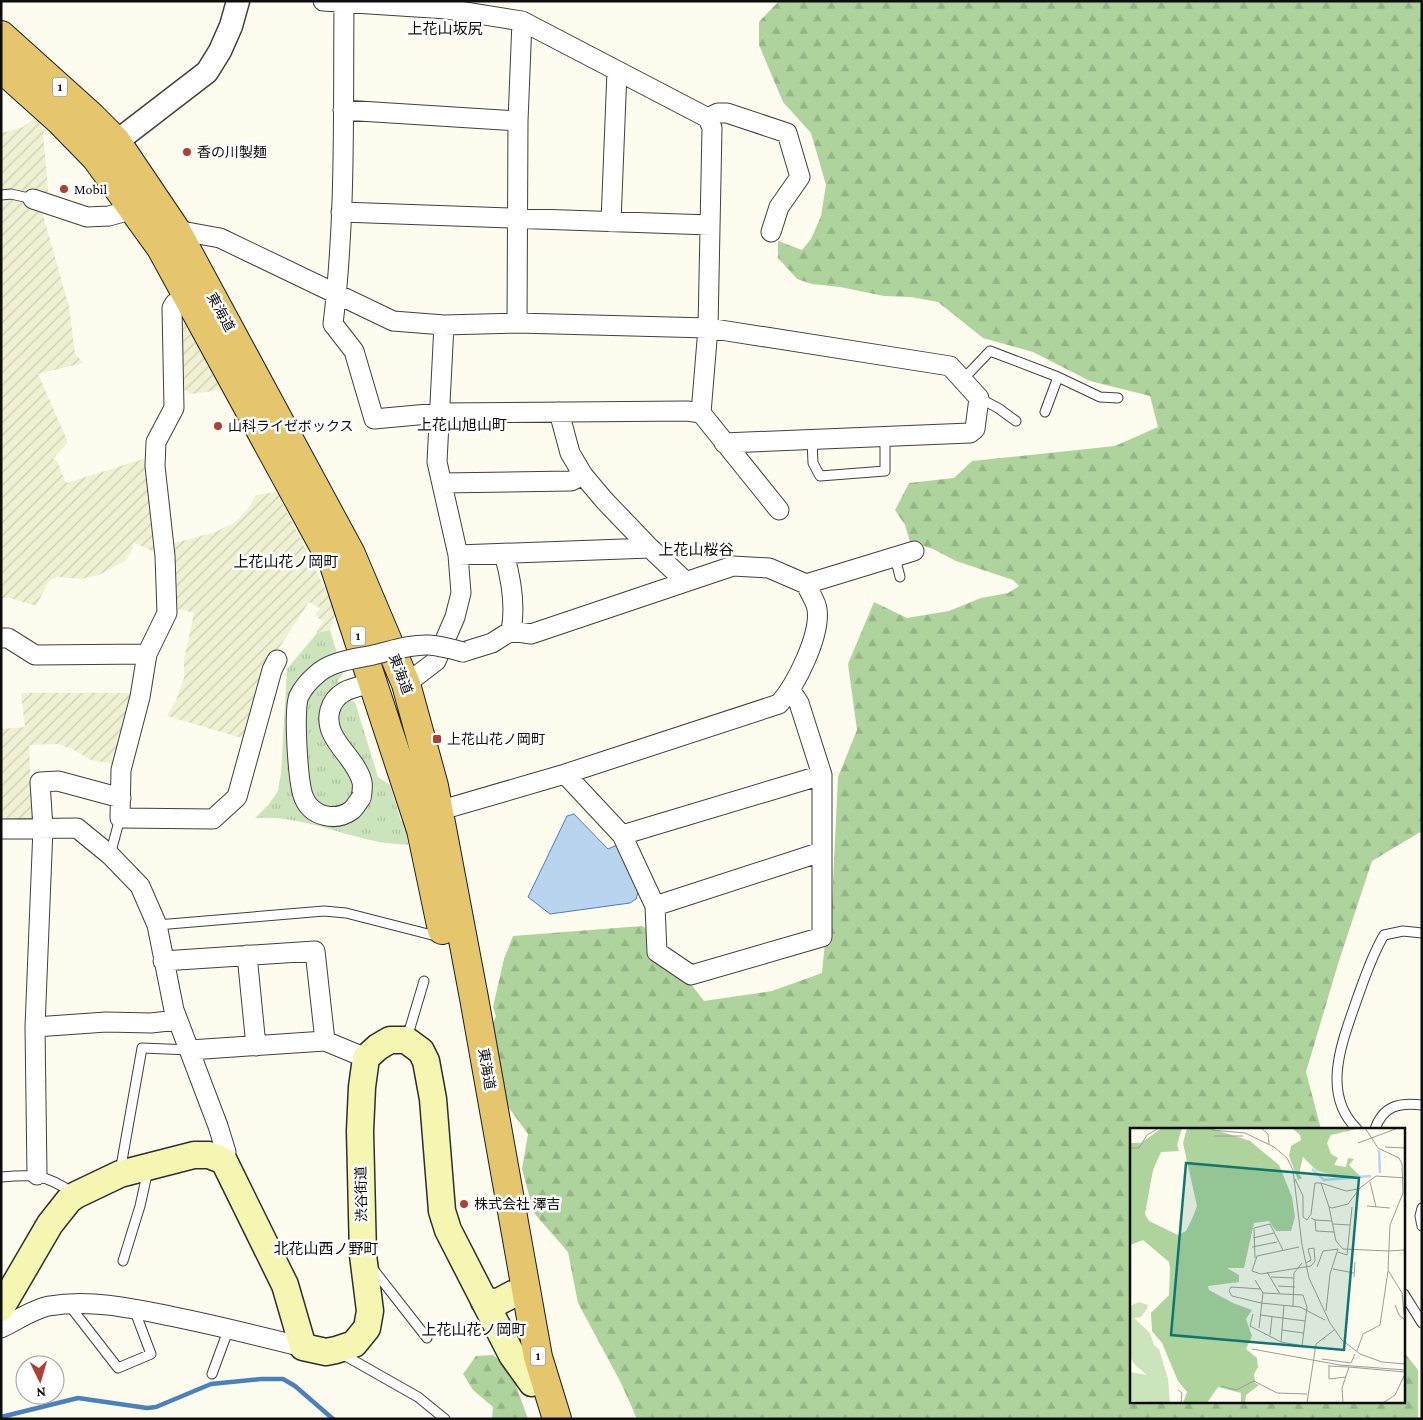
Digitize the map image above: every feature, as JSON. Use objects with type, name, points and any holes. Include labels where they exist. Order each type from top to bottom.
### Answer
[{"type":"highway","name":"東海道","points":[[1,35],[91,116],[134,209],[160,248],[188,296],[334,565],[421,830],[525,1360],[541,1419]]},
{"type":"highway","name":"東海道","points":[[1,68],[59,120],[106,149],[176,230],[351,554],[406,684],[434,786],[538,1357],[557,1419]]},
{"type":"main road","points":[[366,1058],[378,1046],[390,1040],[406,1040],[421,1051],[426,1061],[434,1098],[442,1211],[448,1230],[512,1354],[532,1384]]},
{"type":"main road","name":"渋谷街道","points":[[303,1347],[326,1352],[336,1350],[354,1344],[367,1328],[370,1311],[363,1255],[360,1131],[362,1087],[366,1058]]},
{"type":"main road","points":[[1,1308],[50,1224],[68,1200],[120,1174],[194,1155],[209,1155],[224,1161],[285,1285],[303,1347]]},
{"type":"main road","points":[[484,1301],[498,1302],[513,1294]]},
{"type":"street","points":[[106,149],[207,72],[220,51],[231,26],[238,1]]},
{"type":"street","points":[[323,1],[344,4],[447,9],[522,21],[708,118],[712,128],[708,328],[701,412],[780,510]]},
{"type":"street","points":[[344,4],[341,212],[333,324],[354,351],[374,419],[439,413],[701,412]]},
{"type":"street","points":[[517,323],[518,121],[522,21]]},
{"type":"street","points":[[611,222],[617,70]]},
{"type":"street","points":[[343,110],[518,121]]},
{"type":"street","points":[[708,118],[718,113],[727,113],[787,133],[800,177],[779,207],[771,232]]},
{"type":"street","points":[[32,199],[87,217],[110,216],[134,209]]},
{"type":"street","points":[[341,212],[710,225]]},
{"type":"street","points":[[176,230],[220,238],[393,321],[444,325],[517,323],[708,328],[950,366],[962,377],[979,398],[975,429],[970,433],[724,442]]},
{"type":"street","points":[[188,296],[175,303],[172,308],[174,408],[156,442],[155,466],[165,556],[167,613],[147,654],[140,697],[121,770],[120,818],[213,820],[237,797],[272,670],[277,660]]},
{"type":"street","points":[[406,684],[436,661],[455,617],[461,593],[458,555],[437,462],[444,325]]},
{"type":"street","points":[[559,412],[570,453],[583,475],[650,548],[686,582]]},
{"type":"street","points":[[442,483],[571,481],[583,475]]},
{"type":"street","points":[[458,555],[650,548]]},
{"type":"street","points":[[374,683],[343,692],[332,702],[329,726],[336,741],[354,766],[362,783],[361,798],[353,809],[340,816],[328,817],[308,807],[303,796],[296,731],[296,709],[299,696],[306,685],[329,666],[410,647],[428,645],[463,652],[492,643],[511,631],[531,634],[733,566],[769,568],[806,584],[914,551]]},
{"type":"street","points":[[504,554],[510,576],[514,618],[511,631]]},
{"type":"street","points":[[438,811],[565,774],[780,704],[791,691],[815,635],[817,608],[806,584]]},
{"type":"street","points":[[1,638],[8,638],[35,655],[147,654]]},
{"type":"street","points":[[565,774],[622,835],[655,906],[657,952],[691,975],[822,937],[822,775],[799,703],[791,691]]},
{"type":"street","points":[[622,835],[822,775]]},
{"type":"street","points":[[36,1175],[35,1027],[43,828],[40,782],[58,781],[121,798]]},
{"type":"street","points":[[1,829],[77,828],[110,855],[140,886],[157,925],[163,961],[177,1020],[190,1050],[226,1152],[224,1161]]},
{"type":"street","points":[[655,906],[821,852]]},
{"type":"street","points":[[163,961],[315,951],[324,1041]]},
{"type":"street","points":[[247,955],[256,1046]]},
{"type":"street","points":[[35,1027],[106,1022],[151,1023],[177,1020]]},
{"type":"street","points":[[190,1050],[324,1041],[366,1058]]},
{"type":"street","points":[[1,1328],[48,1306],[92,1304],[134,1309],[228,1328],[303,1347]]},
{"type":"lane","points":[[1,196],[11,194],[32,199]]},
{"type":"lane","points":[[962,377],[970,372],[990,351],[1058,377],[1100,397],[1118,398]]},
{"type":"lane","points":[[1045,412],[1058,377]]},
{"type":"lane","points":[[979,398],[998,408],[1016,422]]},
{"type":"lane","points":[[812,440],[813,463],[820,476],[885,471],[885,436]]},
{"type":"lane","points":[[895,557],[900,578]]},
{"type":"lane","points":[[110,855],[120,818]]},
{"type":"lane","points":[[157,925],[324,911],[346,913],[432,935],[443,935]]},
{"type":"lane","points":[[1356,1128],[1348,1120],[1339,1098],[1337,1076],[1340,1047],[1375,950],[1384,935],[1403,931],[1422,933]]},
{"type":"lane","points":[[406,1040],[424,981]]},
{"type":"lane","points":[[120,1174],[142,1048],[190,1050]]},
{"type":"lane","points":[[1375,1128],[1378,1119],[1389,1108],[1408,1103],[1422,1105]]},
{"type":"lane","points":[[123,1261],[140,1206],[149,1166]]},
{"type":"lane","points":[[1,1177],[36,1175],[56,1181],[76,1195]]},
{"type":"lane","points":[[1422,1208],[1420,1216],[1422,1226]]},
{"type":"lane","points":[[363,1255],[377,1276],[427,1338]]},
{"type":"lane","points":[[1406,1297],[1422,1323]]},
{"type":"lane","points":[[69,1305],[118,1368],[151,1354],[134,1309]]},
{"type":"lane","points":[[212,1374],[228,1328]]},
{"type":"lane","points":[[336,1350],[418,1397],[445,1419]]},
{"type":"green space","points":[[779,1],[1422,1],[1422,831],[1372,861],[1338,964],[1306,1072],[1321,1128],[1130,1128],[1130,1402],[1406,1402],[1406,1355],[1418,1370],[1418,1419],[637,1419],[621,1383],[578,1303],[568,1252],[534,1213],[522,1169],[528,1134],[509,1108],[492,1054],[492,1025],[496,1016],[493,1007],[504,959],[513,936],[642,926],[649,930],[704,1001],[772,991],[822,973],[832,903],[838,777],[857,730],[848,664],[874,602],[907,618],[949,611],[981,598],[1008,593],[1019,586],[1013,580],[956,561],[933,549],[910,542],[905,525],[895,510],[909,483],[954,478],[972,461],[1115,446],[1158,427],[1150,396],[1090,381],[1033,352],[983,338],[938,302],[911,297],[884,296],[840,287],[812,284],[797,279],[778,258],[778,241],[802,250],[811,239],[821,216],[826,185],[811,133],[783,102],[759,45],[759,22]]},
{"type":"green space","points":[[36,117],[42,122],[49,199],[38,197],[69,307],[75,353],[83,363],[38,374],[68,442],[53,459],[57,461],[66,483],[150,457],[156,545],[154,552],[133,542],[132,550],[125,561],[99,575],[81,579],[57,577],[49,581],[36,606],[10,598],[1,598],[1,133],[23,127]]},
{"type":"green space","points":[[182,318],[221,390],[190,394],[182,388],[175,321]]},
{"type":"green space","points":[[277,492],[336,611],[330,630],[317,633],[316,631],[323,622],[315,615],[320,608],[309,602],[266,668],[245,739],[167,716],[177,698],[184,678],[184,660],[194,613],[178,609],[167,545],[215,532],[234,523],[247,510],[256,495]]},
{"type":"green space","points":[[330,630],[343,673],[338,681],[347,700],[355,702],[378,777],[390,785],[401,821],[406,822],[408,845],[375,841],[299,821],[255,818],[269,804],[278,791],[281,774],[287,669],[317,633]]},
{"type":"green space","points":[[21,693],[133,693],[117,765],[91,760],[74,750],[58,744],[29,745],[33,821],[1,821],[1,729],[25,727]]},
{"type":"green space","points":[[493,1355],[510,1369],[528,1419],[492,1419],[493,1407],[473,1390],[463,1374],[476,1356]]},
{"type":"water","points":[[574,814],[608,849],[617,845],[640,886],[636,899],[630,903],[550,914],[528,897],[567,816]]},
{"type":"waterway","points":[[1,1417],[78,1398],[147,1408],[156,1407],[211,1384],[261,1379],[283,1379],[295,1386],[333,1419]]},
{"type":"place","name":"香の川製麺","points":[[187,152]]},
{"type":"place","name":"Mobil","points":[[64,189]]},
{"type":"place","name":"山科ライゼボックス","points":[[218,426]]},
{"type":"place","name":"上花山花ノ岡町","points":[[437,739]]},
{"type":"place","name":"株式会社 澤吉","points":[[464,1204]]},
{"type":"district","name":"上花山坂尻","points":[[445,29]]},
{"type":"district","name":"上花山旭山町","points":[[462,425]]},
{"type":"district","name":"上花山桜谷","points":[[696,550]]},
{"type":"district","name":"上花山花ノ岡町","points":[[286,562]]},
{"type":"district","name":"北花山西ノ野町","points":[[326,1249]]},
{"type":"district","name":"上花山花ノ岡町","points":[[474,1330]]}]
